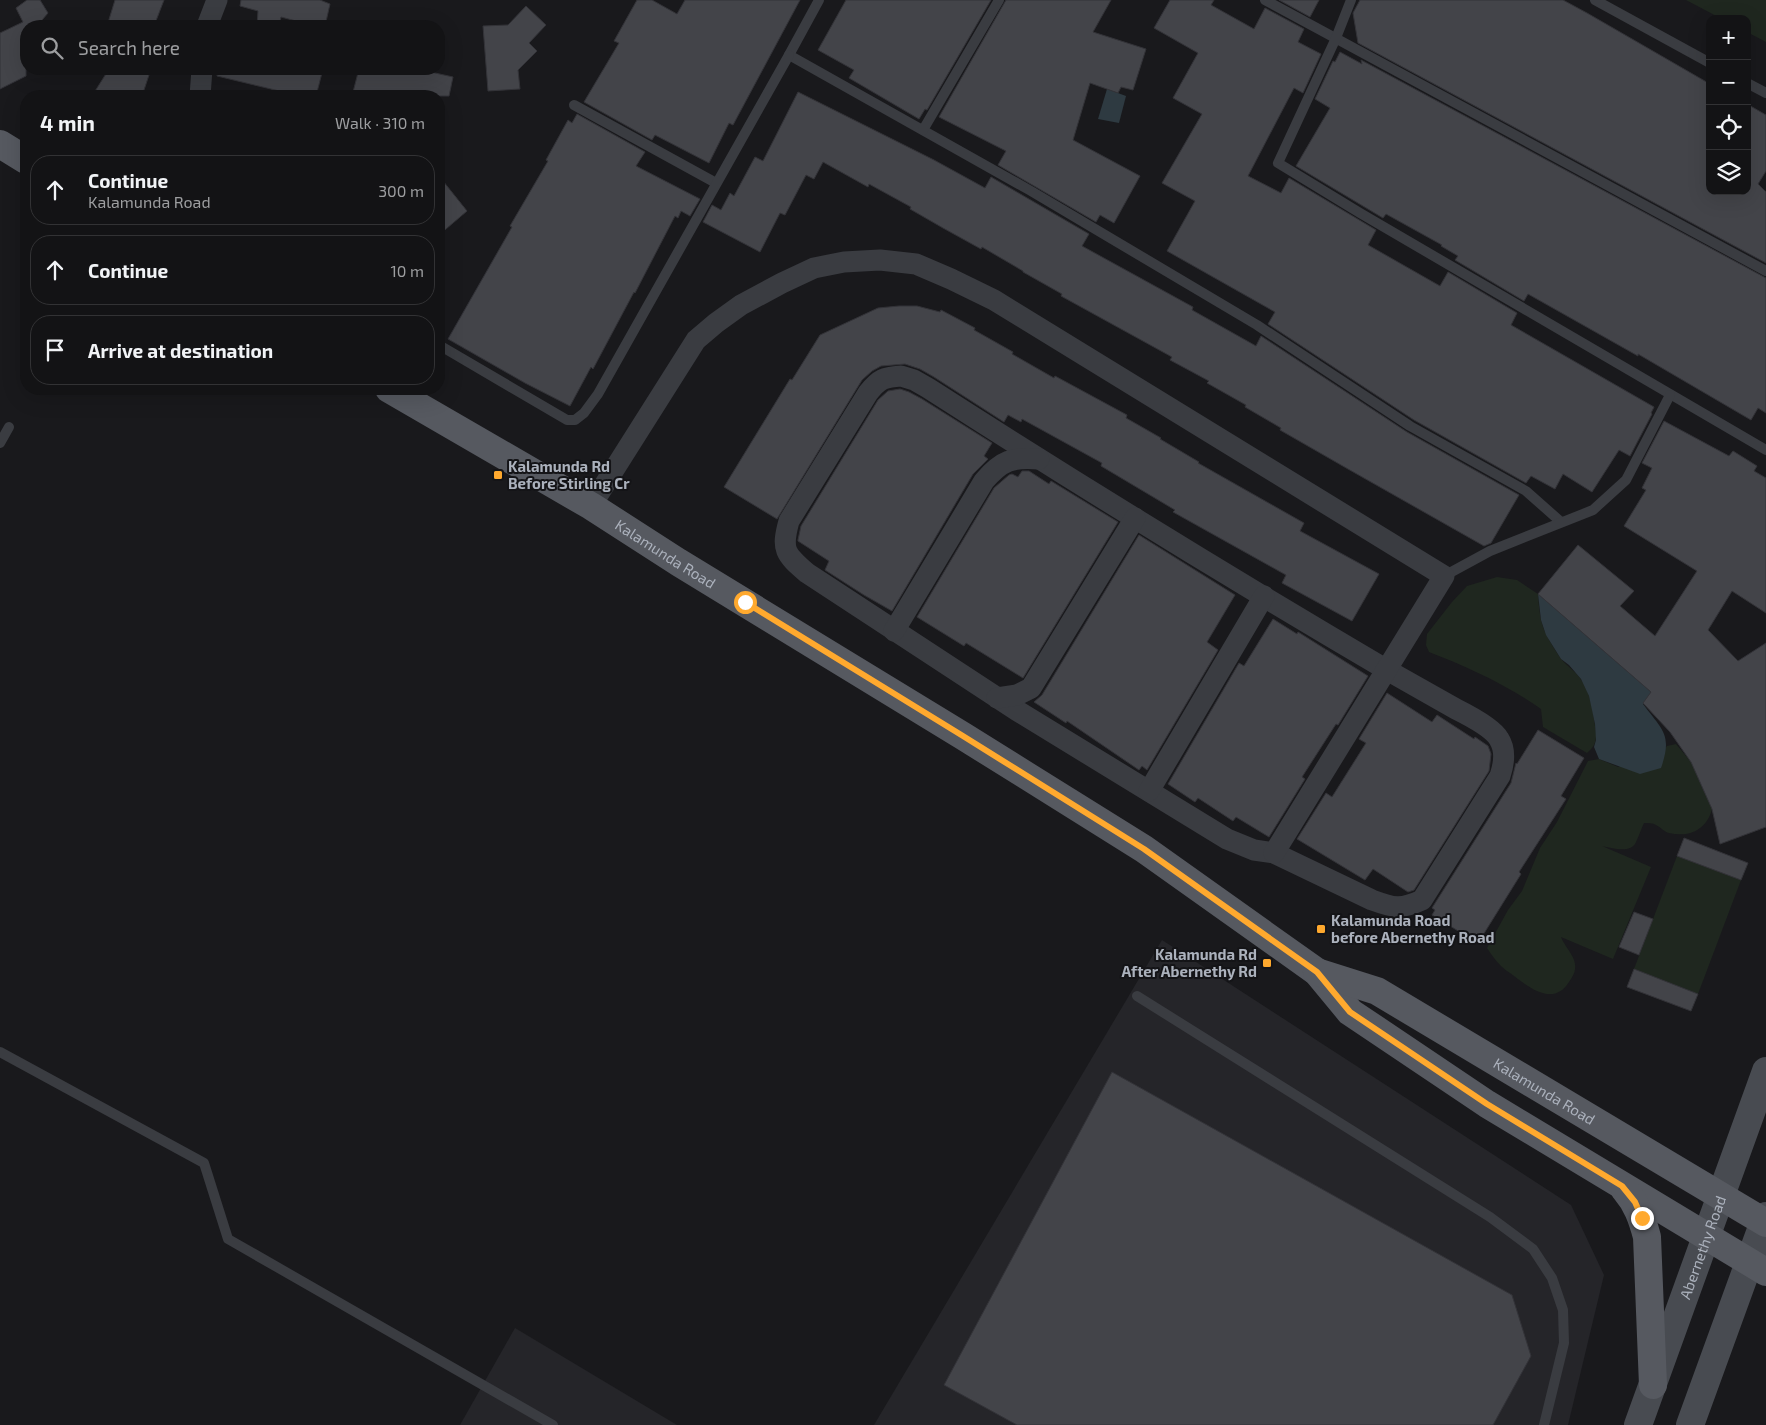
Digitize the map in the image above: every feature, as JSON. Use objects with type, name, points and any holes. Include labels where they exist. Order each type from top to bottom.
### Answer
[{"type":"main road","points":[[0,144],[20,156]]},
{"type":"main road","name":"Kalamunda Road","points":[[399,395],[591,506],[678,562],[1144,849],[1317,972],[1350,1012],[1487,1104],[1758,1267]]},
{"type":"main road","name":"Kalamunda Road","points":[[1317,972],[1377,991],[1721,1196],[1765,1220]]},
{"type":"main road","name":"Abernethy Road","points":[[1638,1425],[1766,1070]]},
{"type":"main road","points":[[1622,1186],[1635,1202],[1647,1237],[1653,1385]]},
{"type":"main road","points":[[1690,1425],[1758,1267],[1765,1220]]},
{"type":"street","points":[[209,20],[217,0]]},
{"type":"street","points":[[200,90],[202,75]]},
{"type":"street","points":[[591,506],[696,340],[741,305],[782,283],[814,268],[844,262],[880,260],[916,264],[950,278],[994,300],[1444,576],[1388,670],[1274,852]]},
{"type":"street","points":[[901,376],[914,380],[1045,462],[1264,596],[1480,722],[1499,738],[1504,751],[1504,764],[1500,776],[1422,900],[1406,907],[1388,906],[1274,852],[1254,850],[1227,839],[997,698],[894,631],[806,572],[794,562],[785,550],[785,536],[790,522],[868,393],[876,383],[887,377],[901,376]]},
{"type":"street","points":[[894,631],[995,468],[1004,462],[1020,458],[1045,462]]},
{"type":"street","points":[[997,698],[1017,695],[1031,688],[1135,518]]},
{"type":"street","points":[[1149,791],[1264,596]]},
{"type":"lane","points":[[445,349],[567,420],[575,420],[584,413],[598,394],[819,0]]},
{"type":"lane","points":[[923,130],[999,0]]},
{"type":"lane","points":[[1265,0],[1766,271]]},
{"type":"lane","points":[[1351,0],[1336,38],[1278,163],[1360,213],[1766,450]]},
{"type":"lane","points":[[1595,0],[1706,60]]},
{"type":"lane","points":[[789,55],[1039,196],[1257,325],[1410,426],[1526,491],[1562,522]]},
{"type":"lane","points":[[1751,85],[1766,93]]},
{"type":"lane","points":[[574,105],[716,183]]},
{"type":"lane","points":[[1444,576],[1490,551],[1593,510],[1626,480],[1670,395]]},
{"type":"lane","points":[[0,443],[9,427]]},
{"type":"lane","points":[[1137,996],[1490,1217],[1533,1249],[1552,1278],[1563,1310],[1564,1343],[1544,1425]]},
{"type":"lane","points":[[0,1052],[204,1163],[228,1239],[553,1425]]},
{"type":"shaded area","points":[[1686,0],[1766,0],[1766,42],[1751,34],[1751,15],[1714,15]]},
{"type":"shaded area","points":[[1107,89],[1126,96],[1119,123],[1098,119]]},
{"type":"shaded area","points":[[1497,577],[1517,580],[1538,594],[1541,621],[1547,636],[1561,659],[1580,678],[1590,701],[1596,738],[1593,747],[1587,753],[1543,727],[1541,709],[1528,700],[1487,677],[1429,652],[1426,645],[1427,634],[1452,602],[1467,586]]},
{"type":"shaded area","points":[[1538,594],[1651,692],[1643,704],[1664,733],[1666,740],[1661,768],[1640,774],[1599,759],[1594,747],[1596,740],[1595,724],[1589,696],[1581,679],[1561,659],[1546,635],[1541,620]]},
{"type":"shaded area","points":[[1676,744],[1691,762],[1712,809],[1710,816],[1702,827],[1691,833],[1669,833],[1655,824],[1644,823],[1634,846],[1626,849],[1616,849],[1602,846],[1651,867],[1613,959],[1561,937],[1575,963],[1572,977],[1563,990],[1548,994],[1524,984],[1502,967],[1487,948],[1508,910],[1522,891],[1540,848],[1557,822],[1588,761],[1599,759],[1618,767],[1663,751],[1667,746]]},
{"type":"shaded area","points":[[1677,856],[1741,880],[1698,994],[1634,969]]},
{"type":"shaded area","points":[[1162,940],[1571,1205],[1604,1275],[1568,1425],[874,1425]]},
{"type":"shaded area","points":[[515,1328],[677,1425],[460,1425]]},
{"type":"building","points":[[27,0],[40,0],[48,13],[42,20],[22,20],[16,8]]},
{"type":"building","points":[[115,0],[164,0],[156,20],[109,20]]},
{"type":"building","points":[[241,0],[320,0],[330,4],[326,20],[292,20],[281,17],[280,20],[257,20],[258,11],[240,6]]},
{"type":"building","points":[[637,0],[652,0],[677,14],[685,0],[800,0],[733,125],[729,123],[709,163],[655,135],[652,140],[584,102],[619,43],[614,41]]},
{"type":"building","points":[[846,0],[991,0],[927,110],[925,109],[919,119],[849,78],[854,70],[818,50]]},
{"type":"building","points":[[1006,0],[1111,0],[1093,32],[1146,49],[1133,90],[1121,87],[1118,93],[1090,83],[1073,140],[1140,176],[1114,223],[1100,215],[1096,222],[998,165],[1006,151],[939,117]]},
{"type":"building","points":[[1170,0],[1214,0],[1211,5],[1254,29],[1265,8],[1304,29],[1298,42],[1321,54],[1303,93],[1294,88],[1248,176],[1281,193],[1289,178],[1376,230],[1368,245],[1440,286],[1448,272],[1517,313],[1511,325],[1654,407],[1630,456],[1619,450],[1592,492],[1563,474],[1555,489],[1531,476],[1526,483],[1414,420],[1268,324],[1275,312],[1167,251],[1195,201],[1162,183],[1202,114],[1173,98],[1198,53],[1154,28]]},
{"type":"building","points":[[1279,0],[1319,0],[1310,17]]},
{"type":"building","points":[[1360,0],[1563,0],[1706,82],[1706,195],[1751,195],[1751,106],[1766,115],[1766,171],[1758,184],[1766,192],[1766,263],[1358,43],[1353,13]]},
{"type":"building","points":[[526,6],[546,25],[529,43],[537,51],[518,70],[520,89],[488,91],[483,26],[508,25]]},
{"type":"building","points":[[20,23],[20,75],[26,76],[0,89],[0,33]]},
{"type":"building","points":[[1340,52],[1362,64],[1361,60],[1766,278],[1766,413],[1758,408],[1751,420],[1638,354],[1638,356],[1528,294],[1524,301],[1455,260],[1458,256],[1442,245],[1386,214],[1383,218],[1296,166],[1330,108],[1315,99],[1333,61],[1335,62]]},
{"type":"building","points":[[105,75],[149,75],[144,90],[96,90]]},
{"type":"building","points":[[321,75],[318,90],[275,90],[217,76]]},
{"type":"building","points":[[357,75],[444,75],[453,77],[449,96],[445,96],[445,90],[354,90]]},
{"type":"building","points":[[798,92],[934,160],[985,188],[991,177],[1089,234],[1082,246],[1193,307],[1192,310],[1256,346],[1261,336],[1407,432],[1519,495],[1491,543],[1484,546],[1348,469],[1280,430],[1281,428],[1245,407],[1246,405],[1207,383],[1209,381],[1170,360],[1172,357],[1061,296],[1062,294],[982,247],[981,249],[910,209],[911,207],[869,184],[868,187],[823,162],[814,179],[806,175],[785,215],[780,213],[760,252],[703,222],[712,205],[721,210],[730,193],[734,196],[755,157],[763,161]]},
{"type":"building","points":[[577,114],[645,152],[636,166],[700,199],[690,216],[681,211],[678,218],[675,216],[593,369],[591,367],[570,406],[525,383],[448,339],[512,227],[510,226],[548,161],[546,160],[568,120],[572,123]]},
{"type":"building","points":[[445,184],[467,211],[445,230]]},
{"type":"building","points":[[917,306],[940,312],[941,310],[975,328],[974,330],[1013,352],[1012,354],[1054,378],[1055,376],[1127,415],[1126,418],[1161,438],[1198,463],[1304,523],[1300,531],[1379,574],[1352,621],[1282,583],[1286,575],[1173,512],[1175,510],[1101,466],[1102,463],[1022,419],[1021,422],[1008,415],[1004,422],[934,377],[920,369],[905,364],[881,366],[862,380],[777,519],[724,487],[790,379],[792,380],[820,335],[878,308]]},
{"type":"building","points":[[900,389],[922,399],[992,443],[984,456],[988,459],[973,474],[892,611],[825,570],[829,561],[798,540],[801,526],[878,400],[888,391]]},
{"type":"building","points":[[1664,421],[1729,456],[1733,451],[1757,466],[1754,471],[1766,478],[1766,613],[1732,591],[1708,630],[1738,661],[1766,643],[1766,827],[1720,844],[1712,809],[1691,762],[1670,732],[1643,703],[1651,692],[1538,594],[1578,545],[1634,591],[1620,606],[1655,636],[1697,571],[1624,526],[1646,490],[1642,488],[1652,468],[1642,463]]},
{"type":"building","points":[[1022,471],[1029,471],[1049,484],[1051,481],[1118,522],[1023,678],[966,643],[964,646],[917,617],[994,488],[1009,475],[1012,474],[1018,477]]},
{"type":"building","points":[[1139,535],[1235,595],[1207,642],[1218,650],[1147,770],[1142,766],[1139,770],[1067,721],[1066,723],[1034,702],[1042,695]]},
{"type":"building","points":[[1273,619],[1297,634],[1298,632],[1368,676],[1338,725],[1336,724],[1302,777],[1305,779],[1269,837],[1236,817],[1233,821],[1198,798],[1195,802],[1168,784],[1239,663],[1244,666]]},
{"type":"building","points":[[1387,693],[1432,722],[1437,715],[1474,739],[1475,737],[1488,746],[1491,754],[1489,771],[1414,890],[1408,892],[1373,869],[1365,880],[1297,839],[1326,793],[1332,797],[1366,743],[1359,739]]},
{"type":"building","points":[[1538,730],[1584,758],[1561,796],[1566,799],[1519,872],[1521,874],[1478,943],[1432,915],[1435,910],[1432,908],[1511,783],[1516,763]]},
{"type":"building","points":[[1684,838],[1748,863],[1741,880],[1677,856]]},
{"type":"building","points":[[1634,912],[1653,919],[1639,955],[1619,947]]},
{"type":"building","points":[[1634,969],[1698,994],[1691,1011],[1627,987]]},
{"type":"building","points":[[1112,1072],[1512,1295],[1531,1356],[1493,1425],[1017,1425],[944,1385]]},
{"type":"place","name":"Kalamunda Rd Before Stirling Cr","points":[[498,475]]},
{"type":"place","name":"Kalamunda Road before Abernethy Road","points":[[1321,929]]},
{"type":"place","name":"Kalamunda Rd After Abernethy Rd","points":[[1267,963]]},
{"type":"route","points":[[745,602],[1144,849],[1317,972],[1350,1012],[1487,1104],[1622,1186],[1635,1202],[1642,1218]]}]
